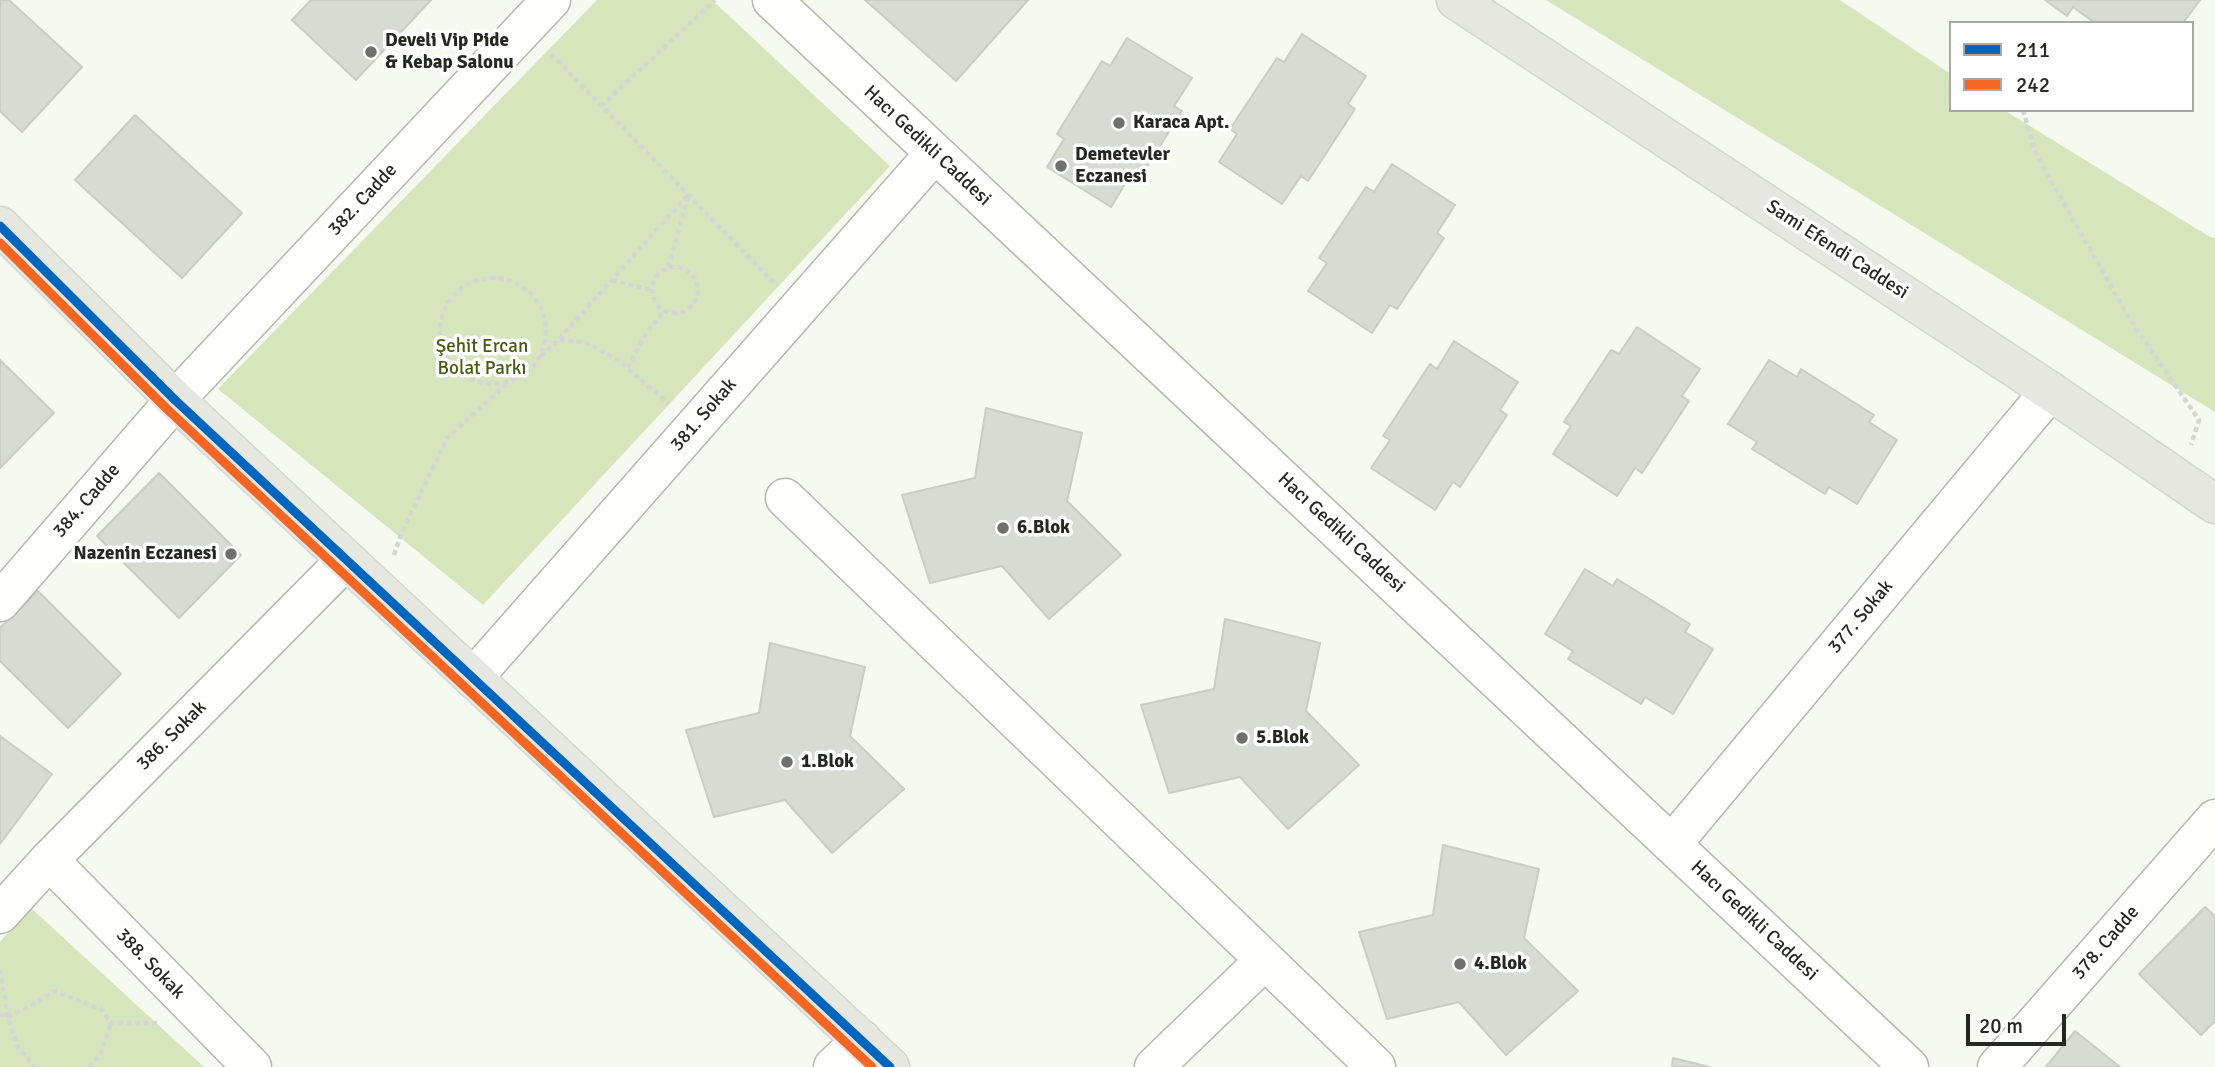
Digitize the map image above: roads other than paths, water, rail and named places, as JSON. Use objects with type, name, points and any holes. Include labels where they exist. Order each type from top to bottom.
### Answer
[{"type":"main road","name":"Sami Efendi Caddesi","points":[[1456,0],[2050,391],[2215,504]]},
{"type":"main road","points":[[0,226],[175,400],[890,1067]]},
{"type":"street","name":"382. Cadde","points":[[175,400],[551,0]]},
{"type":"street","name":"Hacı Gedikli Caddesi","points":[[772,0],[1909,1067]]},
{"type":"street","name":"381. Sokak","points":[[473,678],[935,153]]},
{"type":"street","name":"377. Sokak","points":[[1672,844],[2050,391]]},
{"type":"street","name":"384. Cadde","points":[[0,602],[175,400]]},
{"type":"street","points":[[785,498],[1376,1067]]},
{"type":"street","name":"386. Sokak","points":[[0,914],[49,860],[346,560]]},
{"type":"street","name":"378. Cadde","points":[[1997,1067],[2215,818]]},
{"type":"street","name":"388. Sokak","points":[[49,860],[252,1067]]},
{"type":"street","points":[[1154,1067],[1265,960]]},
{"type":"street","points":[[833,1067],[862,1040]]},
{"type":"place","name":"Develi Vip Pide & Kebap Salonu","points":[[371,52]]},
{"type":"place","name":"Karaca Apt.","points":[[1119,123]]},
{"type":"place","name":"Demetevler Eczanesi","points":[[1061,166]]},
{"type":"place","name":"6.Blok","points":[[1003,528]]},
{"type":"place","name":"Nazenin Eczanesi","points":[[231,554]]},
{"type":"place","name":"5.Blok","points":[[1242,738]]},
{"type":"place","name":"1.Blok","points":[[787,762]]},
{"type":"place","name":"4.Blok","points":[[1460,964]]},
{"type":"park label","name":"Şehit Ercan Bolat Parkı","points":[[482,358]]}]
